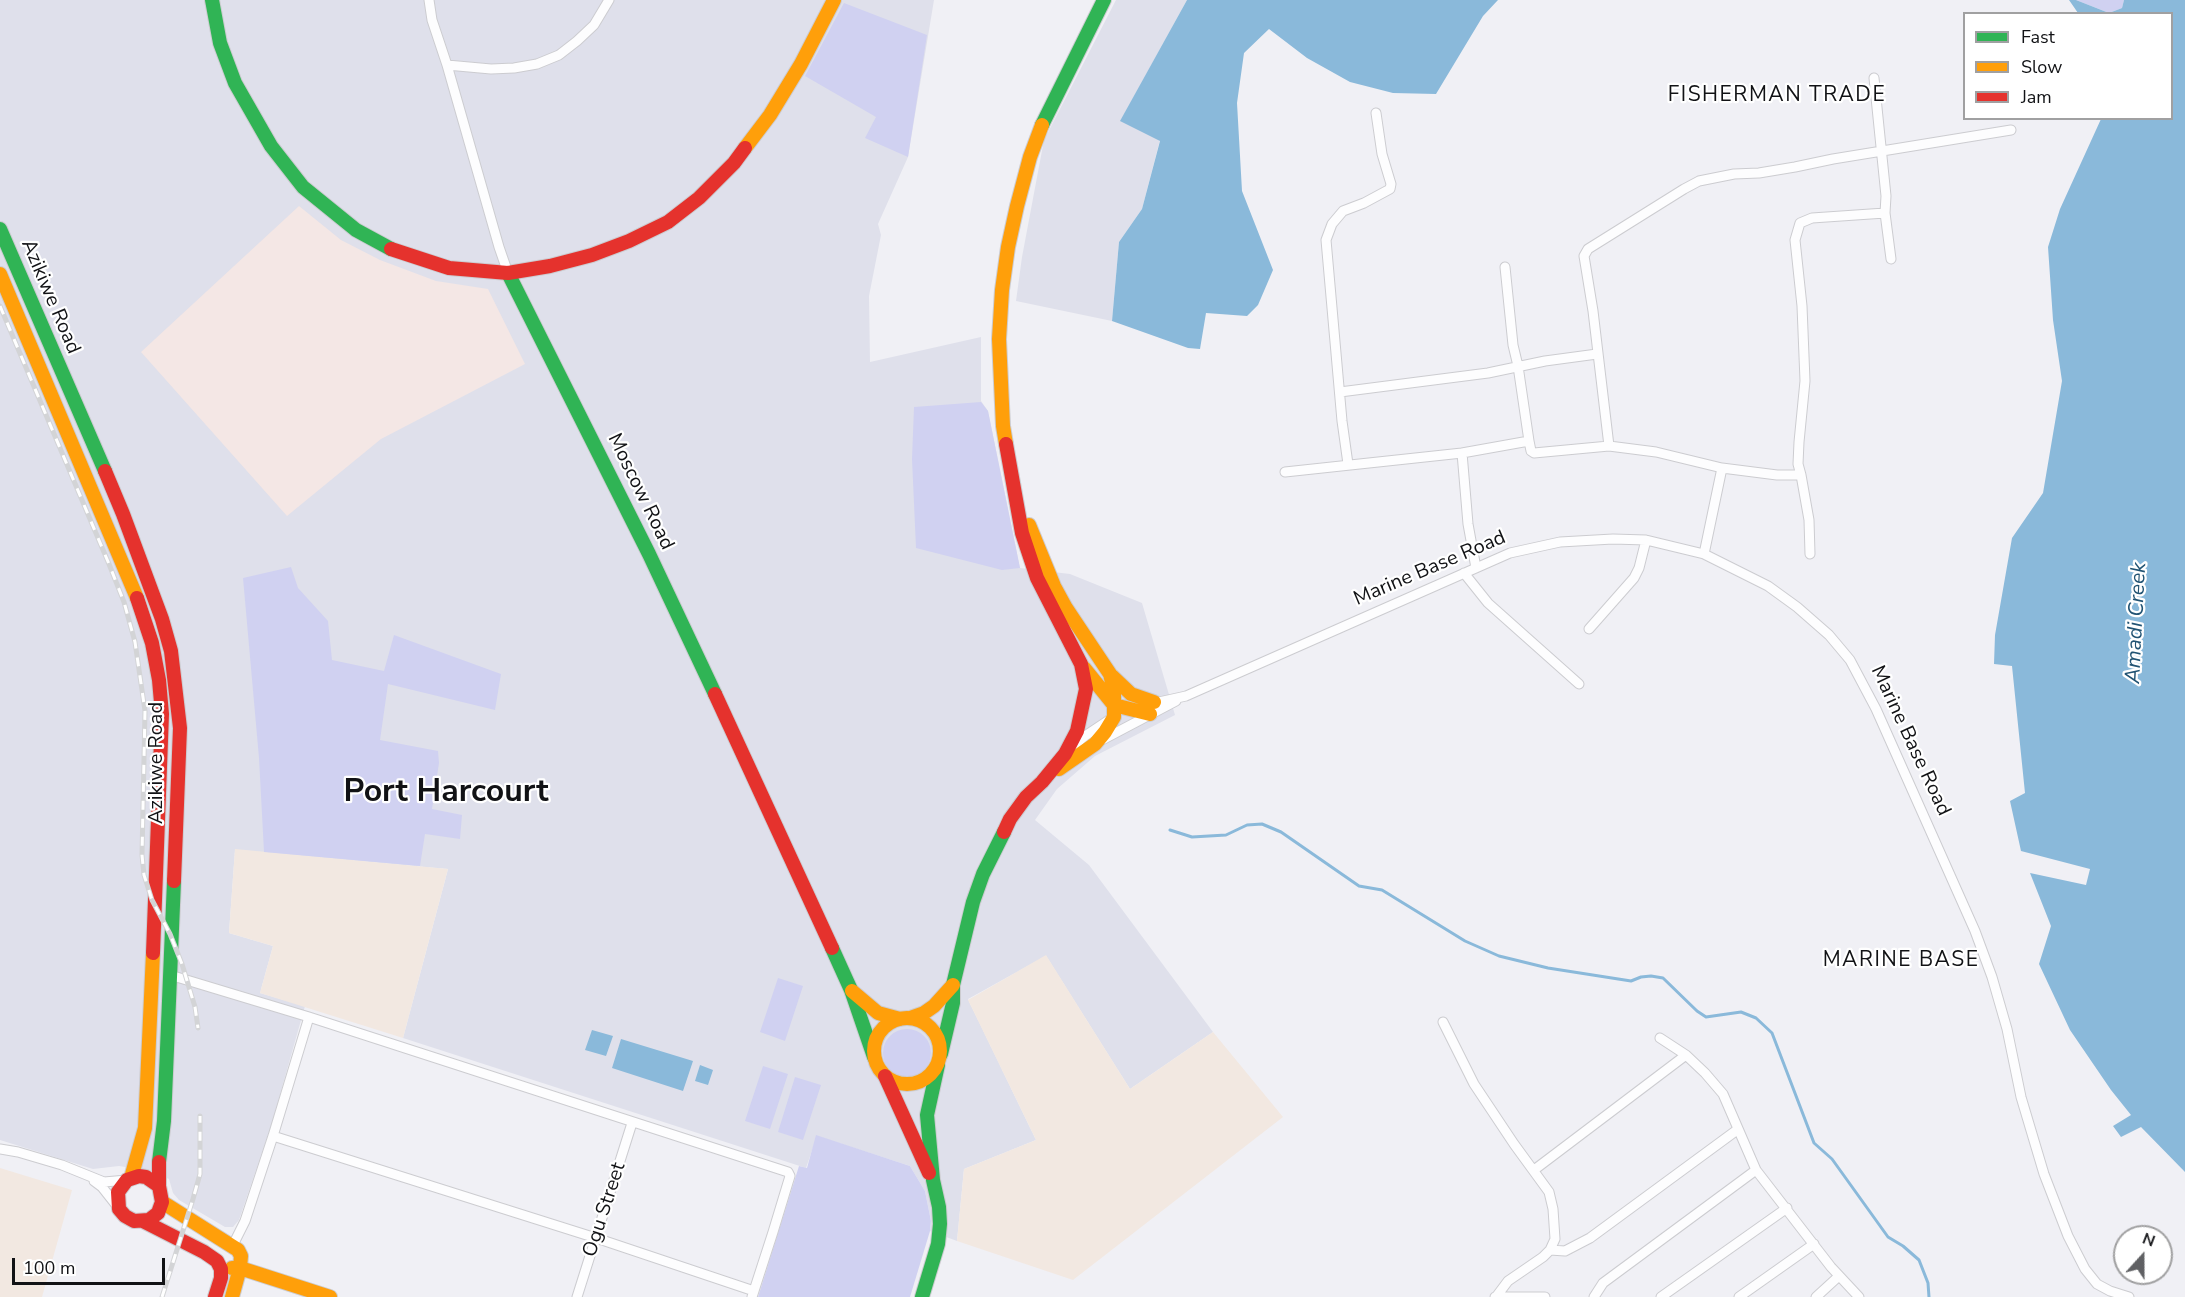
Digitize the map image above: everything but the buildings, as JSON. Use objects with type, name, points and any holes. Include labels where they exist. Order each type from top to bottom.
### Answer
[{"type":"main road","points":[[212,0],[220,43],[235,82],[271,146],[303,186],[356,230],[397,252],[449,268],[508,273],[561,264],[628,241],[668,222],[699,198],[734,163],[770,115],[801,64],[834,0]]},
{"type":"main road","points":[[1104,0],[1045,116],[1030,157],[1008,247],[1002,290],[1000,382],[1003,426],[1022,532],[1037,578],[1081,664],[1114,711]]},
{"type":"main road","name":"Azikiwe Road","points":[[0,229],[123,514],[162,619],[171,651],[180,728],[164,1121],[158,1170],[159,1186]]},
{"type":"main road","name":"Moscow Road","points":[[508,273],[649,554],[851,990],[874,1057]]},
{"type":"main road","name":"Azikiwe Road","points":[[0,274],[141,606],[152,643],[159,680],[162,714],[161,765],[146,1116],[145,1128],[130,1179]]},
{"type":"main road","points":[[1014,488],[1054,586],[1076,624],[1120,686],[1152,708]]},
{"type":"main road","points":[[922,1297],[938,1244],[939,1207],[933,1180],[927,1115],[953,1003],[952,985],[973,902],[987,864],[1010,819],[1026,797],[1065,754],[1077,731],[1086,689],[1081,664]]},
{"type":"main road","points":[[1042,782],[1095,744],[1114,711],[1114,692],[1110,674]]},
{"type":"main road","points":[[1114,711],[1152,708]]},
{"type":"main road","points":[[933,1180],[885,1076],[878,1067],[874,1057],[875,1044],[880,1032],[889,1024],[924,1013],[934,1006],[952,985]]},
{"type":"main road","name":"Moscow Road","points":[[851,990],[878,1012],[905,1018]]},
{"type":"main road","points":[[885,1076],[894,1082],[914,1084],[932,1074],[939,1060],[939,1041],[933,1030],[922,1022],[905,1018]]},
{"type":"main road","points":[[146,1177],[159,1186],[162,1202],[158,1212],[149,1220],[134,1221],[125,1216],[117,1199],[118,1192],[130,1179],[146,1177]]},
{"type":"main road","points":[[162,1202],[232,1245],[241,1256],[232,1297]]},
{"type":"main road","points":[[143,1221],[217,1261],[221,1269],[221,1278],[215,1297]]},
{"type":"main road","points":[[221,1269],[240,1268],[330,1297]]},
{"type":"street","name":"Moscow Road","points":[[429,0],[432,20],[508,273]]},
{"type":"street","points":[[447,65],[491,69],[537,64],[559,55],[594,25],[609,0]]},
{"type":"street","points":[[1874,78],[1891,259]]},
{"type":"street","points":[[1348,464],[1326,240],[1332,224],[1343,211],[1390,189],[1391,184],[1382,154],[1376,112]]},
{"type":"street","points":[[1609,446],[1584,256],[1588,249],[1699,181],[1734,174],[1759,173],[2010,130]]},
{"type":"street","points":[[1810,554],[1809,520],[1798,464],[1805,381],[1796,231],[1800,223],[1812,218],[1885,213]]},
{"type":"street","points":[[1505,267],[1512,335],[1531,451],[1534,453],[1609,446],[1656,452],[1722,468],[1777,475],[1801,475]]},
{"type":"street","points":[[1340,392],[1488,373],[1597,354]]},
{"type":"street","points":[[1285,472],[1462,453],[1529,441]]},
{"type":"street","points":[[1462,453],[1468,524],[1476,568]]},
{"type":"street","points":[[1704,554],[1722,468]]},
{"type":"street","points":[[1589,629],[1634,578],[1646,540]]},
{"type":"street","name":"Marine Base Road","points":[[1095,744],[1152,708],[1186,696],[1510,553],[1560,542],[1646,540],[1704,554],[1735,568],[1767,586],[1797,607],[1829,635],[1850,660],[1876,709],[1975,931],[1995,988],[2044,1174],[2068,1236],[2085,1269],[2097,1284],[2129,1297]]},
{"type":"street","points":[[1464,573],[1488,603],[1579,684]]},
{"type":"street","points":[[1065,754],[1114,711]]},
{"type":"street","points":[[170,975],[309,1017],[788,1172],[790,1176],[753,1294],[596,1238],[273,1136]]},
{"type":"street","points":[[232,1245],[245,1221],[309,1017]]},
{"type":"street","points":[[1443,1022],[1474,1084],[1549,1192],[1553,1209],[1556,1226],[1555,1239],[1550,1250],[1508,1281],[1495,1297]]},
{"type":"street","points":[[1660,1038],[1686,1055],[1723,1094],[1756,1170],[1839,1276],[1859,1297]]},
{"type":"street","points":[[1534,1170],[1686,1055]]},
{"type":"street","name":"Ogu Street","points":[[577,1297],[632,1123]]},
{"type":"street","points":[[1550,1250],[1565,1251],[1590,1238],[1737,1130]]},
{"type":"street","points":[[0,1149],[18,1152],[104,1182],[130,1179]]},
{"type":"street","points":[[1594,1297],[1603,1283],[1756,1170]]},
{"type":"street","points":[[90,1178],[102,1187],[120,1209]]},
{"type":"street","points":[[1661,1297],[1787,1208]]},
{"type":"street","points":[[1739,1297],[1814,1244]]},
{"type":"street","points":[[1816,1297],[1839,1276]]},
{"type":"street","points":[[1495,1297],[1545,1297]]},
{"type":"shaded area","points":[[0,0],[934,0],[908,157],[878,224],[881,235],[869,296],[870,362],[981,337],[981,401],[988,411],[1020,568],[1070,574],[1142,603],[1175,715],[1095,756],[1057,789],[1035,820],[1089,865],[1213,1032],[1130,1089],[1046,956],[968,999],[1036,1140],[964,1169],[957,1241],[930,1231],[931,1221],[925,1191],[910,1166],[817,1136],[806,1168],[403,1038],[448,869],[235,850],[229,933],[273,946],[260,993],[305,1006],[272,1123],[239,1220],[233,1227],[225,1227],[179,1200],[173,1193],[169,1179],[151,1171],[119,1166],[93,1169],[0,1140]]},
{"type":"shaded area","points":[[1116,0],[1187,0],[1121,120],[1160,140],[1142,209],[1119,242],[1112,321],[1016,301],[1044,140]]},
{"type":"shaded area","points":[[2076,0],[2124,0],[2122,8],[2106,12]]},
{"type":"shaded area","points":[[844,3],[927,35],[908,157],[865,138],[876,117],[805,76]]},
{"type":"shaded area","points":[[299,206],[341,240],[380,260],[436,281],[488,289],[525,364],[381,439],[287,516],[141,352]]},
{"type":"shaded area","points":[[981,402],[988,411],[1020,568],[1002,570],[916,548],[912,459],[914,407]]},
{"type":"shaded area","points":[[291,567],[298,588],[328,621],[332,660],[384,671],[394,635],[501,674],[495,710],[388,684],[380,740],[438,751],[439,763],[432,809],[462,815],[460,839],[425,834],[420,866],[264,852],[259,758],[243,578]]},
{"type":"shaded area","points":[[235,849],[448,869],[403,1038],[260,993],[273,946],[229,933]]},
{"type":"shaded area","points":[[1046,955],[1130,1089],[1213,1032],[1283,1117],[1073,1280],[957,1241],[964,1169],[1036,1140],[968,1000]]},
{"type":"shaded area","points":[[778,978],[803,986],[785,1041],[760,1032]]},
{"type":"shaded area","points":[[902,1029],[912,1029],[924,1036],[931,1048],[931,1058],[924,1070],[912,1077],[902,1077],[887,1066],[883,1058],[883,1048],[894,1033]]},
{"type":"shaded area","points":[[763,1066],[788,1074],[770,1129],[745,1121]]},
{"type":"shaded area","points":[[795,1077],[821,1085],[803,1140],[778,1132]]},
{"type":"shaded area","points":[[816,1135],[910,1166],[925,1191],[931,1221],[930,1231],[910,1297],[758,1297],[799,1166],[807,1168]]},
{"type":"shaded area","points":[[0,1168],[72,1190],[42,1297],[0,1297]]},
{"type":"water","points":[[1187,0],[1498,0],[1483,16],[1436,94],[1393,93],[1350,82],[1307,58],[1269,29],[1244,53],[1237,103],[1242,191],[1273,270],[1258,305],[1247,316],[1206,313],[1200,349],[1188,348],[1112,321],[1119,242],[1142,209],[1160,141],[1120,121]]},
{"type":"water","points":[[2069,0],[2076,0],[2106,12],[2077,12]]},
{"type":"water","name":"Amadi Creek","points":[[2124,0],[2185,0],[2185,1172],[2141,1127],[2121,1137],[2113,1126],[2131,1115],[2070,1030],[2039,964],[2051,926],[2030,873],[2086,885],[2090,869],[2021,851],[2010,801],[2025,793],[2012,666],[1994,664],[1995,635],[2012,538],[2043,493],[2062,381],[2053,320],[2048,247],[2060,209],[2101,120],[2173,120],[2173,12],[2112,12],[2122,8]]},
{"type":"water","points":[[592,1030],[613,1036],[606,1056],[585,1050]]},
{"type":"water","points":[[621,1039],[693,1061],[683,1091],[612,1068]]},
{"type":"water","points":[[700,1065],[713,1070],[708,1085],[695,1081]]},
{"type":"waterway","points":[[1170,830],[1192,837],[1226,835],[1247,825],[1262,824],[1281,832],[1359,886],[1382,890],[1465,941],[1499,956],[1548,968],[1631,981],[1651,976],[1663,978],[1706,1017],[1741,1012],[1756,1018],[1772,1033],[1814,1143],[1832,1159],[1888,1237],[1919,1260],[1928,1283],[1929,1297]]},
{"type":"railway","points":[[0,306],[109,564],[124,602],[135,642],[145,711],[142,855],[144,875],[152,900],[170,934],[182,964],[195,1007],[198,1028]]},
{"type":"railway","points":[[162,1297],[200,1174],[200,1116]]},
{"type":"traffic: fast","points":[[212,0],[220,43],[235,83],[271,146],[303,187],[356,230],[391,249]]},
{"type":"traffic: fast","points":[[1042,125],[1104,0]]},
{"type":"traffic: fast","points":[[0,229],[105,471]]},
{"type":"traffic: fast","points":[[508,273],[649,554],[715,694]]},
{"type":"traffic: fast","points":[[941,1054],[953,1003],[953,985],[973,902],[983,874],[1004,832]]},
{"type":"traffic: fast","points":[[159,1162],[164,1121],[174,881]]},
{"type":"traffic: fast","points":[[832,948],[851,990],[874,1057]]},
{"type":"traffic: fast","points":[[922,1297],[938,1244],[940,1224],[927,1115],[938,1065]]},
{"type":"traffic: slow","points":[[745,148],[770,115],[801,64],[834,0]]},
{"type":"traffic: slow","points":[[1006,444],[999,339],[1002,290],[1017,206],[1030,157],[1042,125]]},
{"type":"traffic: slow","points":[[0,274],[137,598]]},
{"type":"traffic: slow","points":[[1029,525],[1054,586],[1110,674],[1114,691],[1114,717],[1105,732],[1095,744],[1059,769]]},
{"type":"traffic: slow","points":[[1084,668],[1114,705],[1150,714]]},
{"type":"traffic: slow","points":[[1112,676],[1131,694],[1154,702]]},
{"type":"traffic: slow","points":[[131,1178],[145,1128],[153,953]]},
{"type":"traffic: slow","points":[[910,1018],[934,1006],[953,985]]},
{"type":"traffic: slow","points":[[852,991],[878,1013],[900,1019]]},
{"type":"traffic: slow","points":[[907,1018],[920,1020],[935,1033],[940,1051],[938,1064],[925,1079],[907,1084],[894,1082],[879,1069],[874,1051],[876,1038],[889,1023],[907,1018]]},
{"type":"traffic: slow","points":[[162,1202],[238,1250],[241,1256],[240,1268],[232,1297]]},
{"type":"traffic: slow","points":[[232,1268],[240,1268],[330,1297]]},
{"type":"traffic: jam","points":[[391,249],[449,268],[508,273],[550,266],[592,255],[629,241],[668,222],[699,198],[734,163],[745,148]]},
{"type":"traffic: jam","points":[[1004,832],[1010,819],[1026,797],[1065,754],[1077,731],[1086,689],[1081,664],[1037,578],[1022,533],[1006,444]]},
{"type":"traffic: jam","points":[[105,471],[162,619],[171,651],[180,728],[174,881]]},
{"type":"traffic: jam","points":[[137,598],[152,643],[162,714],[153,953]]},
{"type":"traffic: jam","points":[[715,694],[832,948]]},
{"type":"traffic: jam","points":[[885,1076],[929,1173]]},
{"type":"traffic: jam","points":[[159,1162],[162,1202],[158,1213],[149,1220],[134,1221],[119,1209],[118,1192],[127,1180],[139,1176],[146,1177],[159,1186]]},
{"type":"traffic: jam","points":[[143,1221],[217,1261],[221,1269],[221,1278],[215,1297]]},
{"type":"district","name":"FISHERMAN TRADE","points":[[1777,96]]},
{"type":"district","name":"Port Harcourt","points":[[446,793]]},
{"type":"district","name":"MARINE BASE","points":[[1901,961]]}]
